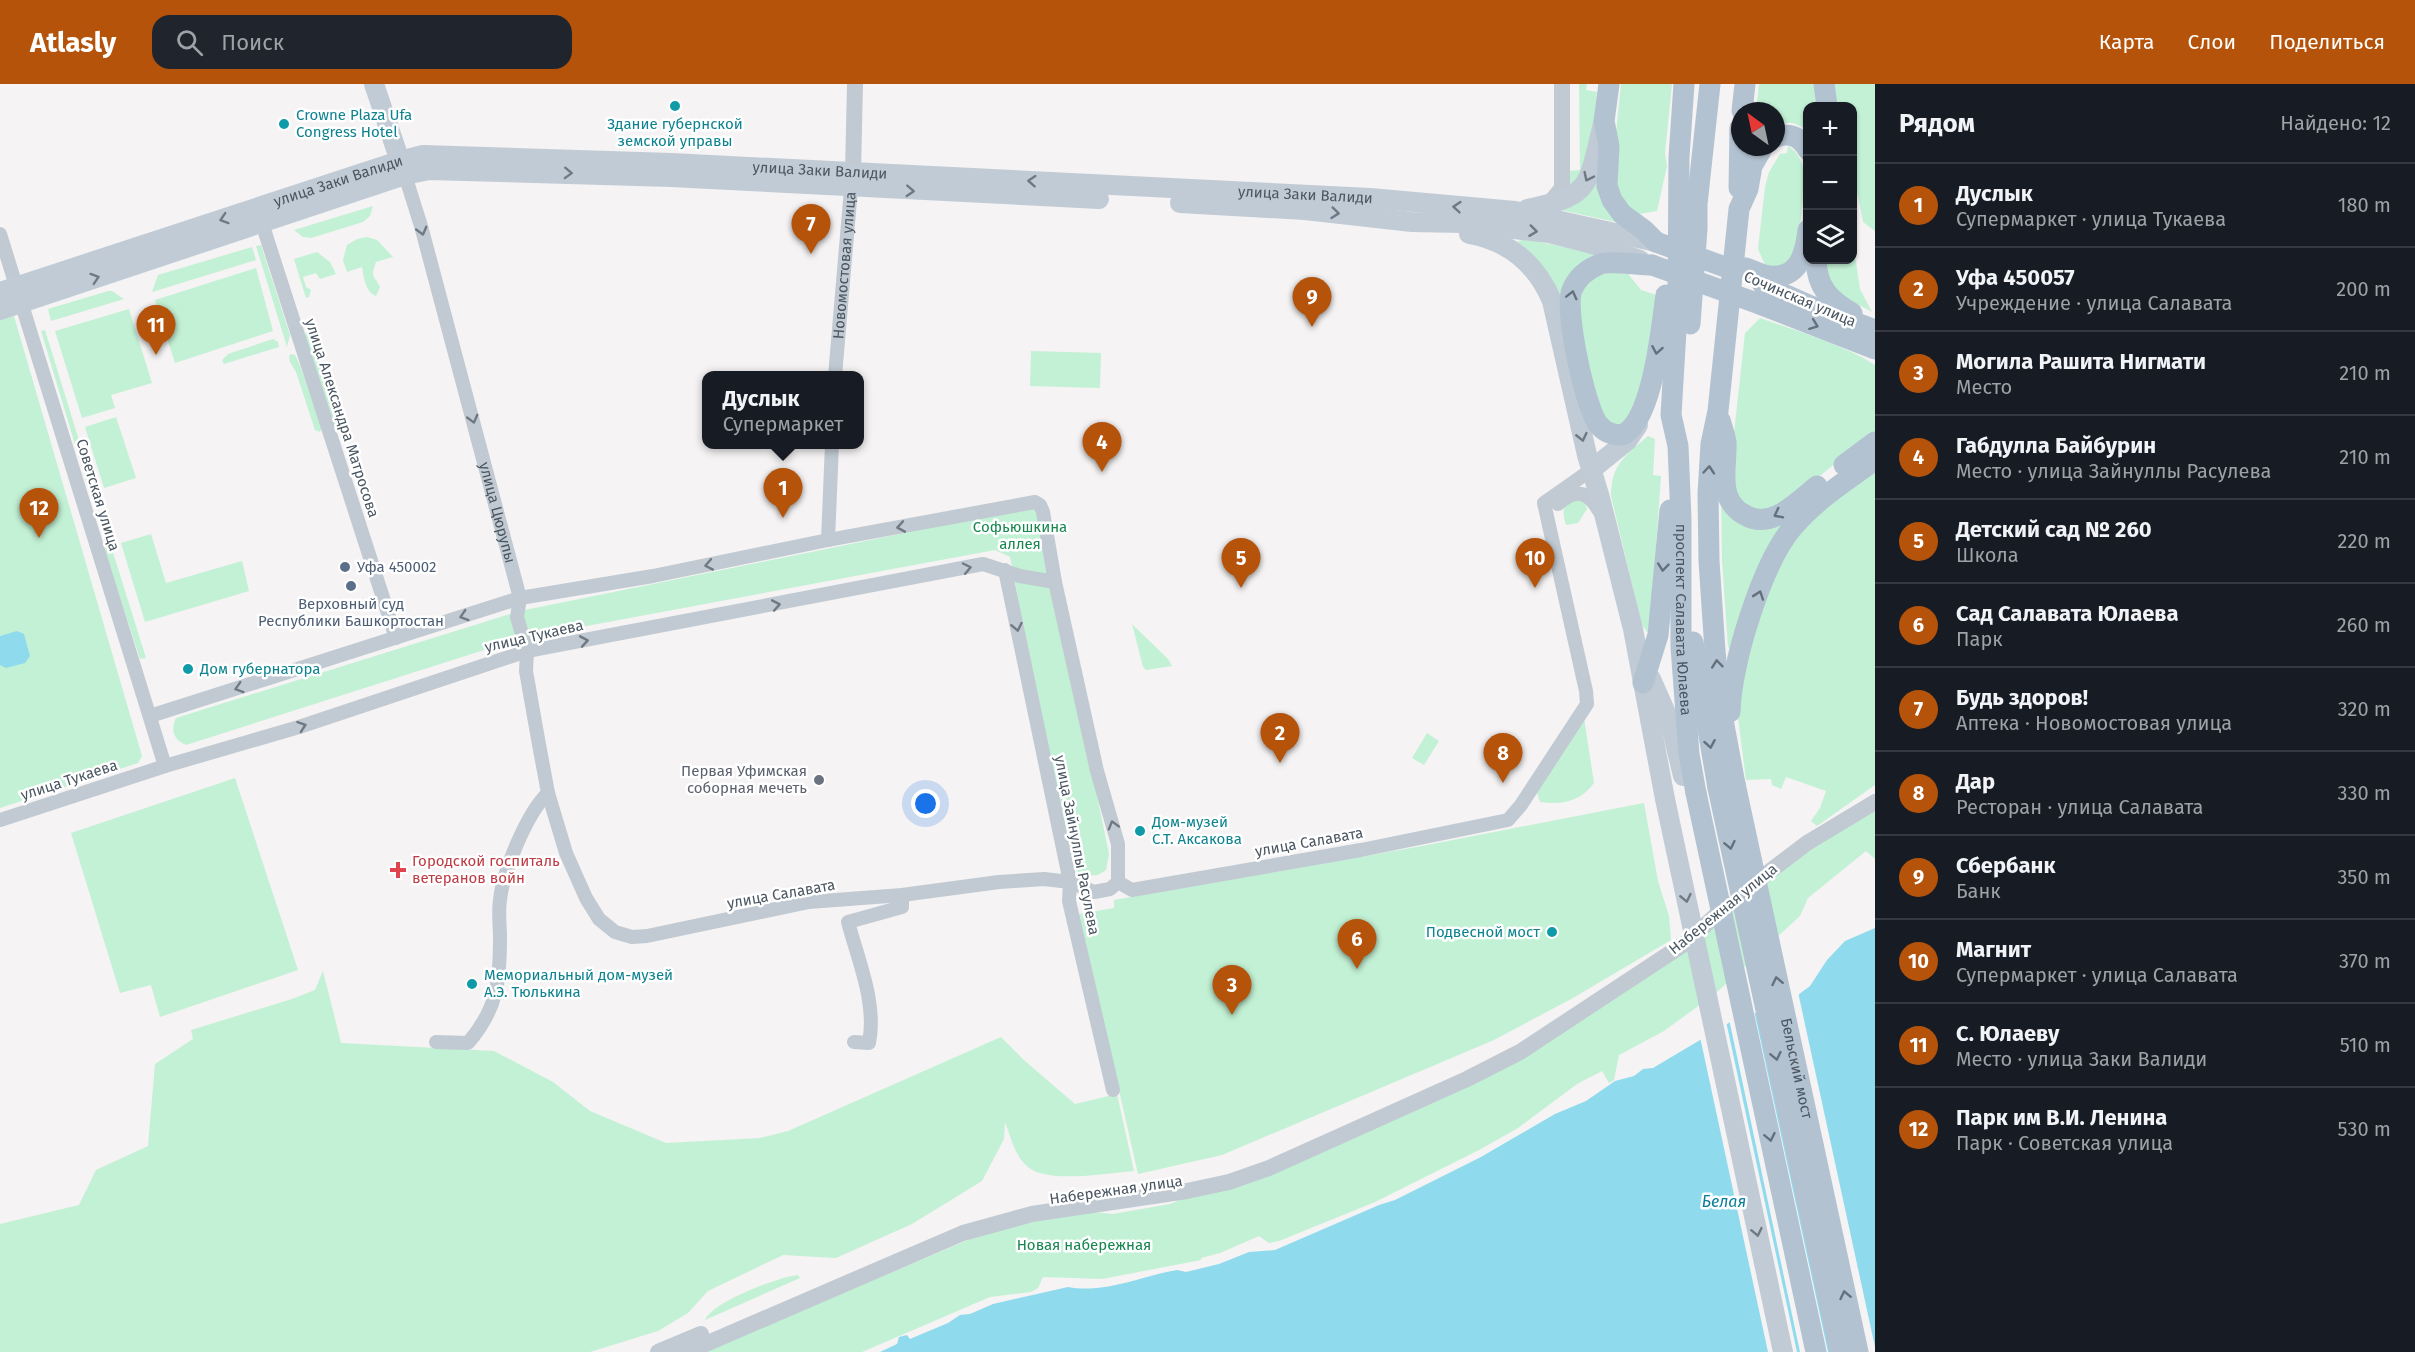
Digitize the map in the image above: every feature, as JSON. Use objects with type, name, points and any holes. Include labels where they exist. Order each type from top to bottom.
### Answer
[{"type":"main road","name":"улица Цюрупы","points":[[374,84],[402,168]]},
{"type":"main road","points":[[1515,211],[1548,205],[1573,196],[1584,186],[1593,165],[1604,121],[1609,84]]},
{"type":"main road","points":[[1678,446],[1671,415],[1678,297],[1679,157],[1684,84]]},
{"type":"main road","points":[[1591,470],[1633,435],[1640,419],[1653,372],[1696,84]]},
{"type":"main road","points":[[1710,84],[1697,204],[1697,229],[1678,446],[1663,569],[1658,635],[1646,677],[1670,722],[1707,846],[1816,1352]]},
{"type":"main road","points":[[1743,102],[1745,84]]},
{"type":"main road","points":[[1824,84],[1826,102]]},
{"type":"main road","points":[[1604,121],[1609,146],[1607,186],[1612,200],[1622,214],[1638,246],[1652,265],[1763,288],[1775,277],[1784,276],[1792,270],[1803,256]]},
{"type":"main road","points":[[1785,134],[1797,137],[1803,144]]},
{"type":"main road","points":[[1730,754],[1720,704],[1709,561],[1708,476],[1718,411],[1738,209],[1739,156]]},
{"type":"main road","points":[[1738,209],[1748,189],[1752,166],[1758,156]]},
{"type":"main road","name":"улица Заки Валиди","points":[[0,310],[13,294],[402,168],[671,177],[852,180],[1370,198],[1515,211],[1556,218],[1638,246]]},
{"type":"main road","name":"улица Заки Валиди","points":[[852,180],[1294,209],[1412,222],[1463,223],[1549,233],[1589,243],[1638,246]]},
{"type":"main road","points":[[1412,222],[1484,237],[1512,249],[1539,275],[1555,312],[1591,470],[1612,540],[1646,677],[1665,799],[1783,1352]]},
{"type":"main road","points":[[1638,246],[1614,262],[1601,263],[1583,273],[1571,291],[1569,309],[1591,409],[1597,423],[1605,432],[1622,435],[1635,427],[1640,419]]},
{"type":"main road","name":"Сочинская улица","points":[[1638,246],[1725,267],[1873,342]]},
{"type":"main road","points":[[1816,264],[1817,275],[1828,298],[1873,342]]},
{"type":"main road","points":[[1718,411],[1726,440],[1727,494],[1732,504],[1740,512],[1759,520],[1770,519],[1784,512],[1875,441]]},
{"type":"main road","name":"проспект Салавата Юлаева","points":[[1678,446],[1681,519],[1681,647],[1691,793]]},
{"type":"main road","points":[[1600,498],[1605,475],[1619,448]]},
{"type":"main road","points":[[1726,786],[1735,672],[1769,564],[1781,542],[1810,509],[1875,460]]},
{"type":"main road","points":[[1681,519],[1693,644],[1726,786]]},
{"type":"main road","name":"Бельский мост","points":[[1726,786],[1840,1352]]},
{"type":"main road","name":"Бельский мост","points":[[1726,786],[1858,1352]]},
{"type":"street","name":"Новомостовая улица","points":[[835,371],[852,180],[855,84]]},
{"type":"street","points":[[1548,205],[1562,188],[1562,84]]},
{"type":"street","name":"улица Цюрупы","points":[[402,168],[421,226],[520,598],[517,617],[526,651],[526,670],[548,793],[566,853],[586,898],[600,919],[615,932]]},
{"type":"street","name":"улица Александра Матросова","points":[[259,215],[396,638]]},
{"type":"street","name":"Советская улица","points":[[0,234],[13,294],[165,766]]},
{"type":"street","points":[[828,540],[832,449]]},
{"type":"street","name":"улица Салавата","points":[[615,932],[632,937],[647,936],[809,902],[902,895],[1021,880],[1044,879],[1070,882],[1094,892],[1110,889],[1118,882],[1132,890],[1361,850],[1508,820],[1521,805],[1587,704],[1544,503],[1591,470]]},
{"type":"street","points":[[1548,518],[1554,507],[1564,499],[1576,494],[1585,494],[1592,499],[1599,511],[1604,529],[1612,540]]},
{"type":"street","points":[[150,716],[520,598],[580,589],[1035,502],[1040,505],[1047,530],[1055,582],[1097,771],[1118,844],[1118,882]]},
{"type":"street","name":"улица Тукаева","points":[[0,820],[165,766],[298,727],[526,651],[983,564],[1020,576],[1055,582]]},
{"type":"street","name":"улица Зайнуллы Расулева","points":[[1005,570],[1070,882],[1069,901],[1113,1090]]},
{"type":"street","points":[[436,1042],[468,1043],[495,1002],[500,964],[502,887],[507,869],[533,812],[548,793]]},
{"type":"street","name":"Набережная улица","points":[[687,1352],[963,1233],[1032,1214],[1187,1191],[1229,1182],[1269,1168],[1467,1079],[1548,1035],[1570,1018],[1687,942],[1742,892],[1807,843],[1875,802]]},
{"type":"street","points":[[854,1042],[869,1043],[871,1031],[867,989],[848,922],[902,907],[902,895]]},
{"type":"street","name":"Набережная улица","points":[[657,1352],[931,1234],[982,1215],[1027,1203],[1225,1172],[1266,1158],[1349,1122],[1544,1028],[1570,1018]]},
{"type":"green space","points":[[1579,84],[1587,84],[1586,90],[1597,92],[1590,164],[1571,192],[1568,171],[1580,170]]},
{"type":"green space","points":[[1621,84],[1672,84],[1665,153],[1667,166],[1657,211],[1639,214],[1626,208],[1612,172]]},
{"type":"green space","points":[[1759,84],[1818,84],[1821,102],[1803,102],[1803,127],[1793,123],[1785,123],[1785,102],[1757,102]]},
{"type":"green space","points":[[1826,84],[1875,84],[1875,231],[1863,222],[1857,191],[1857,102],[1832,102]]},
{"type":"green space","points":[[1788,146],[1793,149],[1802,164],[1803,196],[1796,250],[1792,259],[1779,269],[1765,265],[1758,249],[1765,187],[1769,172],[1779,156],[1785,156]]},
{"type":"green space","points":[[1599,165],[1616,222],[1556,209]]},
{"type":"green space","points":[[373,206],[370,216],[363,222],[311,238],[303,237],[294,230]]},
{"type":"green space","points":[[367,237],[377,240],[393,257],[376,262],[373,276],[380,287],[376,296],[367,288],[362,267],[347,272],[343,260],[347,245],[357,239]]},
{"type":"green space","points":[[1525,239],[1598,254],[1562,308],[1516,242]]},
{"type":"green space","points":[[261,245],[290,335],[287,347],[256,246]]},
{"type":"green space","points":[[252,247],[256,260],[152,292],[158,275]]},
{"type":"green space","points":[[317,252],[330,262],[336,274],[320,279],[316,273],[303,277],[306,287],[311,290],[309,297],[306,298],[294,259]]},
{"type":"green space","points":[[1824,264],[1856,264],[1860,289],[1872,312],[1835,292]]},
{"type":"green space","points":[[256,268],[273,331],[175,363],[155,300]]},
{"type":"green space","points":[[1629,272],[1641,290],[1657,295],[1640,393],[1623,427],[1610,425],[1598,406],[1576,308],[1588,278],[1595,274]]},
{"type":"green space","points":[[108,291],[124,299],[51,321],[48,309]]},
{"type":"green space","points":[[129,309],[152,383],[111,395],[115,408],[82,418],[55,331]]},
{"type":"green space","points":[[14,316],[142,756],[138,763],[0,808],[0,320]]},
{"type":"green space","points":[[1760,318],[1834,344],[1875,365],[1875,432],[1797,494],[1768,513],[1743,507],[1731,480],[1745,333]]},
{"type":"green space","points":[[45,330],[94,489],[89,491],[41,331]]},
{"type":"green space","points":[[308,331],[340,427],[334,427],[304,336]]},
{"type":"green space","points":[[273,339],[278,342],[279,347],[224,364],[222,360],[228,354]]},
{"type":"green space","points":[[1031,351],[1101,353],[1100,388],[1030,386]]},
{"type":"green space","points":[[289,355],[295,355],[300,365],[322,429],[320,432],[315,430],[296,372],[290,362]]},
{"type":"green space","points":[[116,417],[136,478],[104,488],[85,427]]},
{"type":"green space","points":[[1648,436],[1655,439],[1653,475],[1661,476],[1650,631],[1647,632],[1642,625],[1611,496],[1614,476],[1621,461]]},
{"type":"green space","points":[[1875,467],[1875,785],[1817,826],[1811,821],[1820,808],[1826,791],[1786,777],[1781,789],[1772,785],[1771,779],[1746,780],[1736,702],[1774,566],[1799,529]]},
{"type":"green space","points":[[1721,496],[1726,508],[1790,516],[1732,650],[1728,647],[1722,560]]},
{"type":"green space","points":[[1577,497],[1585,502],[1587,509],[1578,523],[1566,525],[1564,508]]},
{"type":"green space","name":"Софьюшкина аллея","points":[[1038,506],[1109,854],[1106,870],[1098,875],[1080,876],[1069,856],[1010,557],[995,550],[522,638],[186,745],[174,734],[173,727],[176,718],[520,611]]},
{"type":"green space","points":[[151,534],[166,583],[242,561],[249,591],[145,622],[121,543]]},
{"type":"green space","points":[[111,546],[146,658],[140,659],[104,549]]},
{"type":"green space","points":[[1132,624],[1168,659],[1172,666],[1146,670],[1143,667]]},
{"type":"green space","points":[[1584,718],[1594,783],[1583,794],[1570,801],[1540,802],[1537,793],[1541,784]]},
{"type":"green space","points":[[1427,733],[1439,741],[1424,765],[1412,758]]},
{"type":"green space","points":[[235,778],[298,970],[160,1017],[151,985],[120,993],[71,833]]},
{"type":"green space","points":[[1644,803],[1658,881],[1669,916],[1671,940],[1573,998],[1494,1040],[1222,1155],[1138,1174],[1079,914],[1114,908],[1114,900],[1422,846]]},
{"type":"green space","name":"Новая набережная","points":[[1875,811],[1875,859],[1866,851],[1808,898],[1800,916],[1716,993],[1664,1031],[1619,1055],[1614,1080],[1609,1083],[1602,1071],[1577,1084],[1518,1128],[1375,1202],[1279,1241],[1269,1243],[1259,1236],[1220,1253],[1201,1258],[1201,1260],[1102,1279],[1043,1277],[1038,1288],[1031,1292],[990,1297],[862,1352],[703,1352],[987,1232],[1083,1211],[1113,1214],[1170,1204],[1470,1085],[1746,898],[1814,847]]},
{"type":"green space","points":[[323,971],[341,1043],[494,1051],[553,1082],[590,1111],[666,1143],[760,1138],[788,1131],[1001,1037],[1075,1104],[1117,1094],[1134,1171],[1079,1176],[1049,1175],[1037,1172],[1028,1167],[1019,1157],[1005,1122],[1004,1139],[982,1181],[912,1224],[836,1258],[783,1255],[708,1291],[688,1313],[658,1331],[590,1352],[0,1352],[0,1224],[79,1205],[96,1170],[148,1146],[155,1064],[193,1039],[191,1030],[315,990]]},
{"type":"green space","points":[[798,1275],[800,1278],[705,1320],[710,1313],[732,1298],[762,1285]]},
{"type":"water","points":[[17,631],[24,634],[30,656],[25,663],[6,668],[0,665],[0,636]]},
{"type":"water","name":"Белая","points":[[1875,928],[1875,1352],[880,1352],[897,1344],[899,1337],[907,1335],[910,1339],[948,1323],[960,1315],[970,1314],[993,1304],[1068,1287],[1095,1288],[1177,1270],[1186,1272],[1219,1264],[1249,1252],[1275,1250],[1395,1200],[1481,1157],[1555,1114],[1586,1101],[1615,1081],[1634,1076],[1643,1069],[1653,1068],[1732,1021],[1790,1001],[1810,986],[1827,960],[1845,941]]},
{"type":"pier","points":[[1798,992],[1875,1352],[1832,1352],[1789,999]]},
{"type":"pier","points":[[1754,1010],[1828,1352],[1800,1352],[1729,1019]]},
{"type":"pier","points":[[1726,1021],[1797,1352],[1768,1352],[1700,1037]]},
{"type":"place","name":"Здание губернской земской управы","points":[[675,106]]},
{"type":"place","name":"Crowne Plaza Ufa Congress Hotel","points":[[284,124]]},
{"type":"place","name":"Будь здоров!","points":[[811,254]]},
{"type":"place","name":"Сбербанк","points":[[1312,327]]},
{"type":"place","name":"С. Юлаеву","points":[[156,355]]},
{"type":"place","name":"Габдулла Байбурин","points":[[1102,472]]},
{"type":"place","name":"Дуслык","points":[[783,518]]},
{"type":"place","name":"Парк им В.И. Ленина","points":[[39,538]]},
{"type":"place","name":"Уфа 450002","points":[[345,567]]},
{"type":"place","name":"Верховный суд Республики Башкортостан","points":[[351,586]]},
{"type":"place","name":"Детский сад № 260","points":[[1241,588]]},
{"type":"place","name":"Магнит","points":[[1535,588]]},
{"type":"place","name":"Дом губернатора","points":[[188,669]]},
{"type":"place","name":"Уфа 450057","points":[[1280,763]]},
{"type":"place","name":"Первая Уфимская соборная мечеть","points":[[819,780]]},
{"type":"place","name":"Дар","points":[[1503,783]]},
{"type":"place","name":"Дом-музей С.Т. Аксакова","points":[[1140,831]]},
{"type":"place","name":"Городской госпиталь ветеранов войн","points":[[398,870]]},
{"type":"place","name":"Подвесной мост","points":[[1552,932]]},
{"type":"place","name":"Сад Салавата Юлаева","points":[[1357,969]]},
{"type":"place","name":"Мемориальный дом-музей А.Э. Тюлькина","points":[[472,984]]},
{"type":"place","name":"Могила Рашита Нигмати","points":[[1232,1015]]}]
